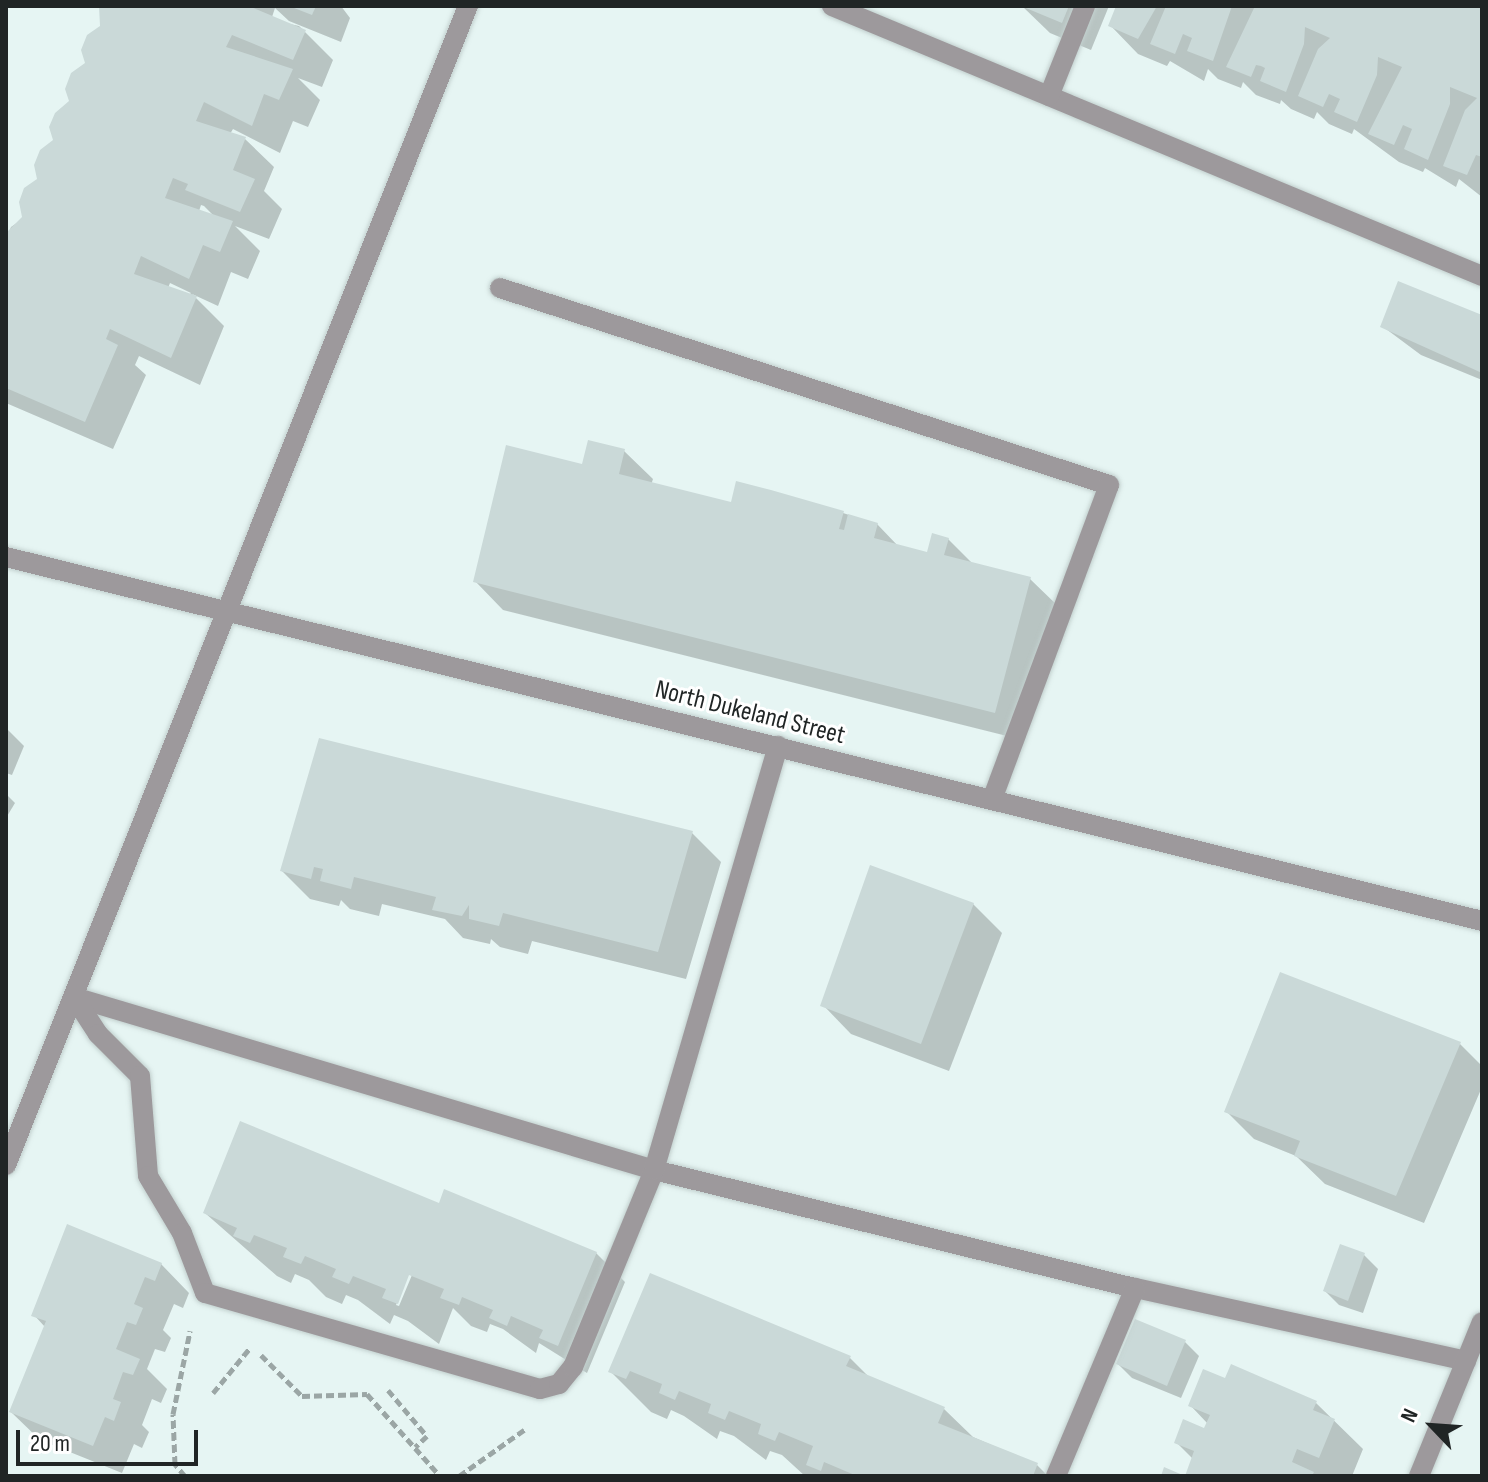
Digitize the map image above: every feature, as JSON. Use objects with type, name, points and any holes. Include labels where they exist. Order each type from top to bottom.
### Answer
[{"type":"street","points":[[6,1165],[231,611],[468,6]]},
{"type":"street","points":[[832,6],[1482,276]]},
{"type":"street","points":[[1049,96],[1085,6]]},
{"type":"street","points":[[500,288],[1109,485],[992,799]]},
{"type":"street","name":"North Dukeland Street","points":[[6,557],[1482,921]]},
{"type":"street","points":[[74,997],[98,1034],[140,1076],[148,1176],[182,1233],[205,1293],[540,1389],[559,1384],[573,1367],[654,1170],[778,746]]},
{"type":"street","points":[[74,997],[654,1170],[1135,1288],[1466,1361]]},
{"type":"street","points":[[1056,1476],[1135,1288]]},
{"type":"street","points":[[1419,1476],[1482,1322]]},
{"type":"path","points":[[185,1476],[175,1464],[173,1414],[185,1343],[205,1293]]},
{"type":"path","points":[[213,1393],[279,1314]]},
{"type":"path","points":[[251,1346],[302,1396],[367,1394],[440,1476]]},
{"type":"path","points":[[459,1476],[538,1421]]},
{"type":"building","points":[[99,6],[251,7],[306,30],[293,60],[232,35],[226,47],[293,69],[279,100],[264,94],[252,126],[204,102],[196,121],[246,137],[233,170],[255,179],[240,212],[185,190],[188,184],[173,178],[165,198],[233,221],[220,252],[203,245],[189,279],[141,256],[134,274],[197,296],[171,358],[110,329],[106,339],[118,345],[85,422],[6,388],[6,233],[22,217],[19,202],[24,188],[37,179],[34,165],[40,150],[53,140],[49,127],[55,113],[69,101],[65,89],[71,73],[85,63],[81,50],[87,35],[100,26]]},
{"type":"building","points":[[289,6],[316,6],[312,15]]},
{"type":"building","points":[[1021,6],[1069,6],[1062,23]]},
{"type":"building","points":[[1116,6],[1157,6],[1138,39],[1108,26]]},
{"type":"building","points":[[1166,6],[1232,6],[1213,61],[1187,51],[1192,38],[1183,34],[1175,54],[1150,44]]},
{"type":"building","points":[[1255,6],[1482,6],[1482,157],[1476,155],[1467,175],[1443,166],[1465,110],[1477,98],[1450,87],[1450,104],[1428,160],[1404,149],[1412,129],[1403,125],[1394,145],[1368,134],[1402,67],[1378,57],[1377,75],[1357,122],[1334,112],[1340,99],[1329,94],[1323,107],[1298,96],[1318,49],[1330,38],[1305,27],[1304,44],[1286,92],[1260,81],[1265,68],[1261,66],[1256,65],[1251,77],[1226,67]]},
{"type":"building","points":[[1398,281],[1482,315],[1482,373],[1380,327]]},
{"type":"building","points":[[588,440],[625,449],[619,474],[731,502],[736,481],[844,511],[839,529],[844,530],[848,514],[878,523],[874,538],[927,552],[932,533],[949,538],[944,555],[1031,577],[995,713],[473,582],[506,445],[582,464]]},
{"type":"building","points":[[319,738],[693,831],[658,952],[503,913],[499,926],[469,919],[469,905],[462,916],[432,910],[436,897],[354,877],[351,889],[320,881],[323,869],[314,867],[311,879],[280,871]]},
{"type":"building","points":[[870,865],[974,903],[921,1044],[820,1006]]},
{"type":"building","points":[[1280,972],[1461,1042],[1396,1196],[1294,1156],[1300,1141],[1224,1112]]},
{"type":"building","points":[[240,1121],[439,1203],[444,1189],[597,1252],[558,1346],[539,1338],[543,1330],[511,1316],[507,1326],[489,1318],[493,1310],[462,1297],[459,1305],[440,1298],[444,1289],[409,1275],[398,1304],[382,1298],[386,1289],[353,1276],[349,1284],[332,1277],[336,1269],[305,1256],[301,1264],[283,1257],[287,1248],[254,1235],[250,1243],[233,1236],[237,1228],[203,1213]]},
{"type":"building","points":[[67,1224],[162,1263],[155,1281],[145,1277],[134,1304],[143,1308],[136,1325],[127,1322],[116,1349],[140,1359],[133,1375],[123,1372],[113,1399],[121,1402],[114,1421],[105,1417],[93,1446],[9,1412],[46,1321],[31,1316]]},
{"type":"building","points":[[1340,1244],[1365,1253],[1348,1301],[1323,1291]]},
{"type":"building","points":[[650,1273],[851,1356],[846,1366],[945,1407],[938,1423],[1038,1463],[1033,1476],[857,1476],[824,1462],[821,1471],[806,1465],[813,1446],[779,1432],[775,1441],[758,1434],[761,1424],[729,1411],[725,1420],[708,1413],[711,1404],[679,1391],[675,1400],[659,1393],[662,1384],[630,1371],[626,1379],[608,1372]]},
{"type":"building","points":[[1135,1319],[1186,1340],[1167,1386],[1116,1364]]},
{"type":"building","points":[[1231,1364],[1317,1401],[1313,1410],[1335,1419],[1319,1458],[1297,1449],[1292,1462],[1314,1472],[1312,1476],[1185,1476],[1194,1451],[1174,1443],[1183,1419],[1204,1428],[1210,1415],[1188,1406],[1203,1369],[1225,1378]]},
{"type":"building","points":[[1164,1467],[1185,1476],[1161,1476]]}]
